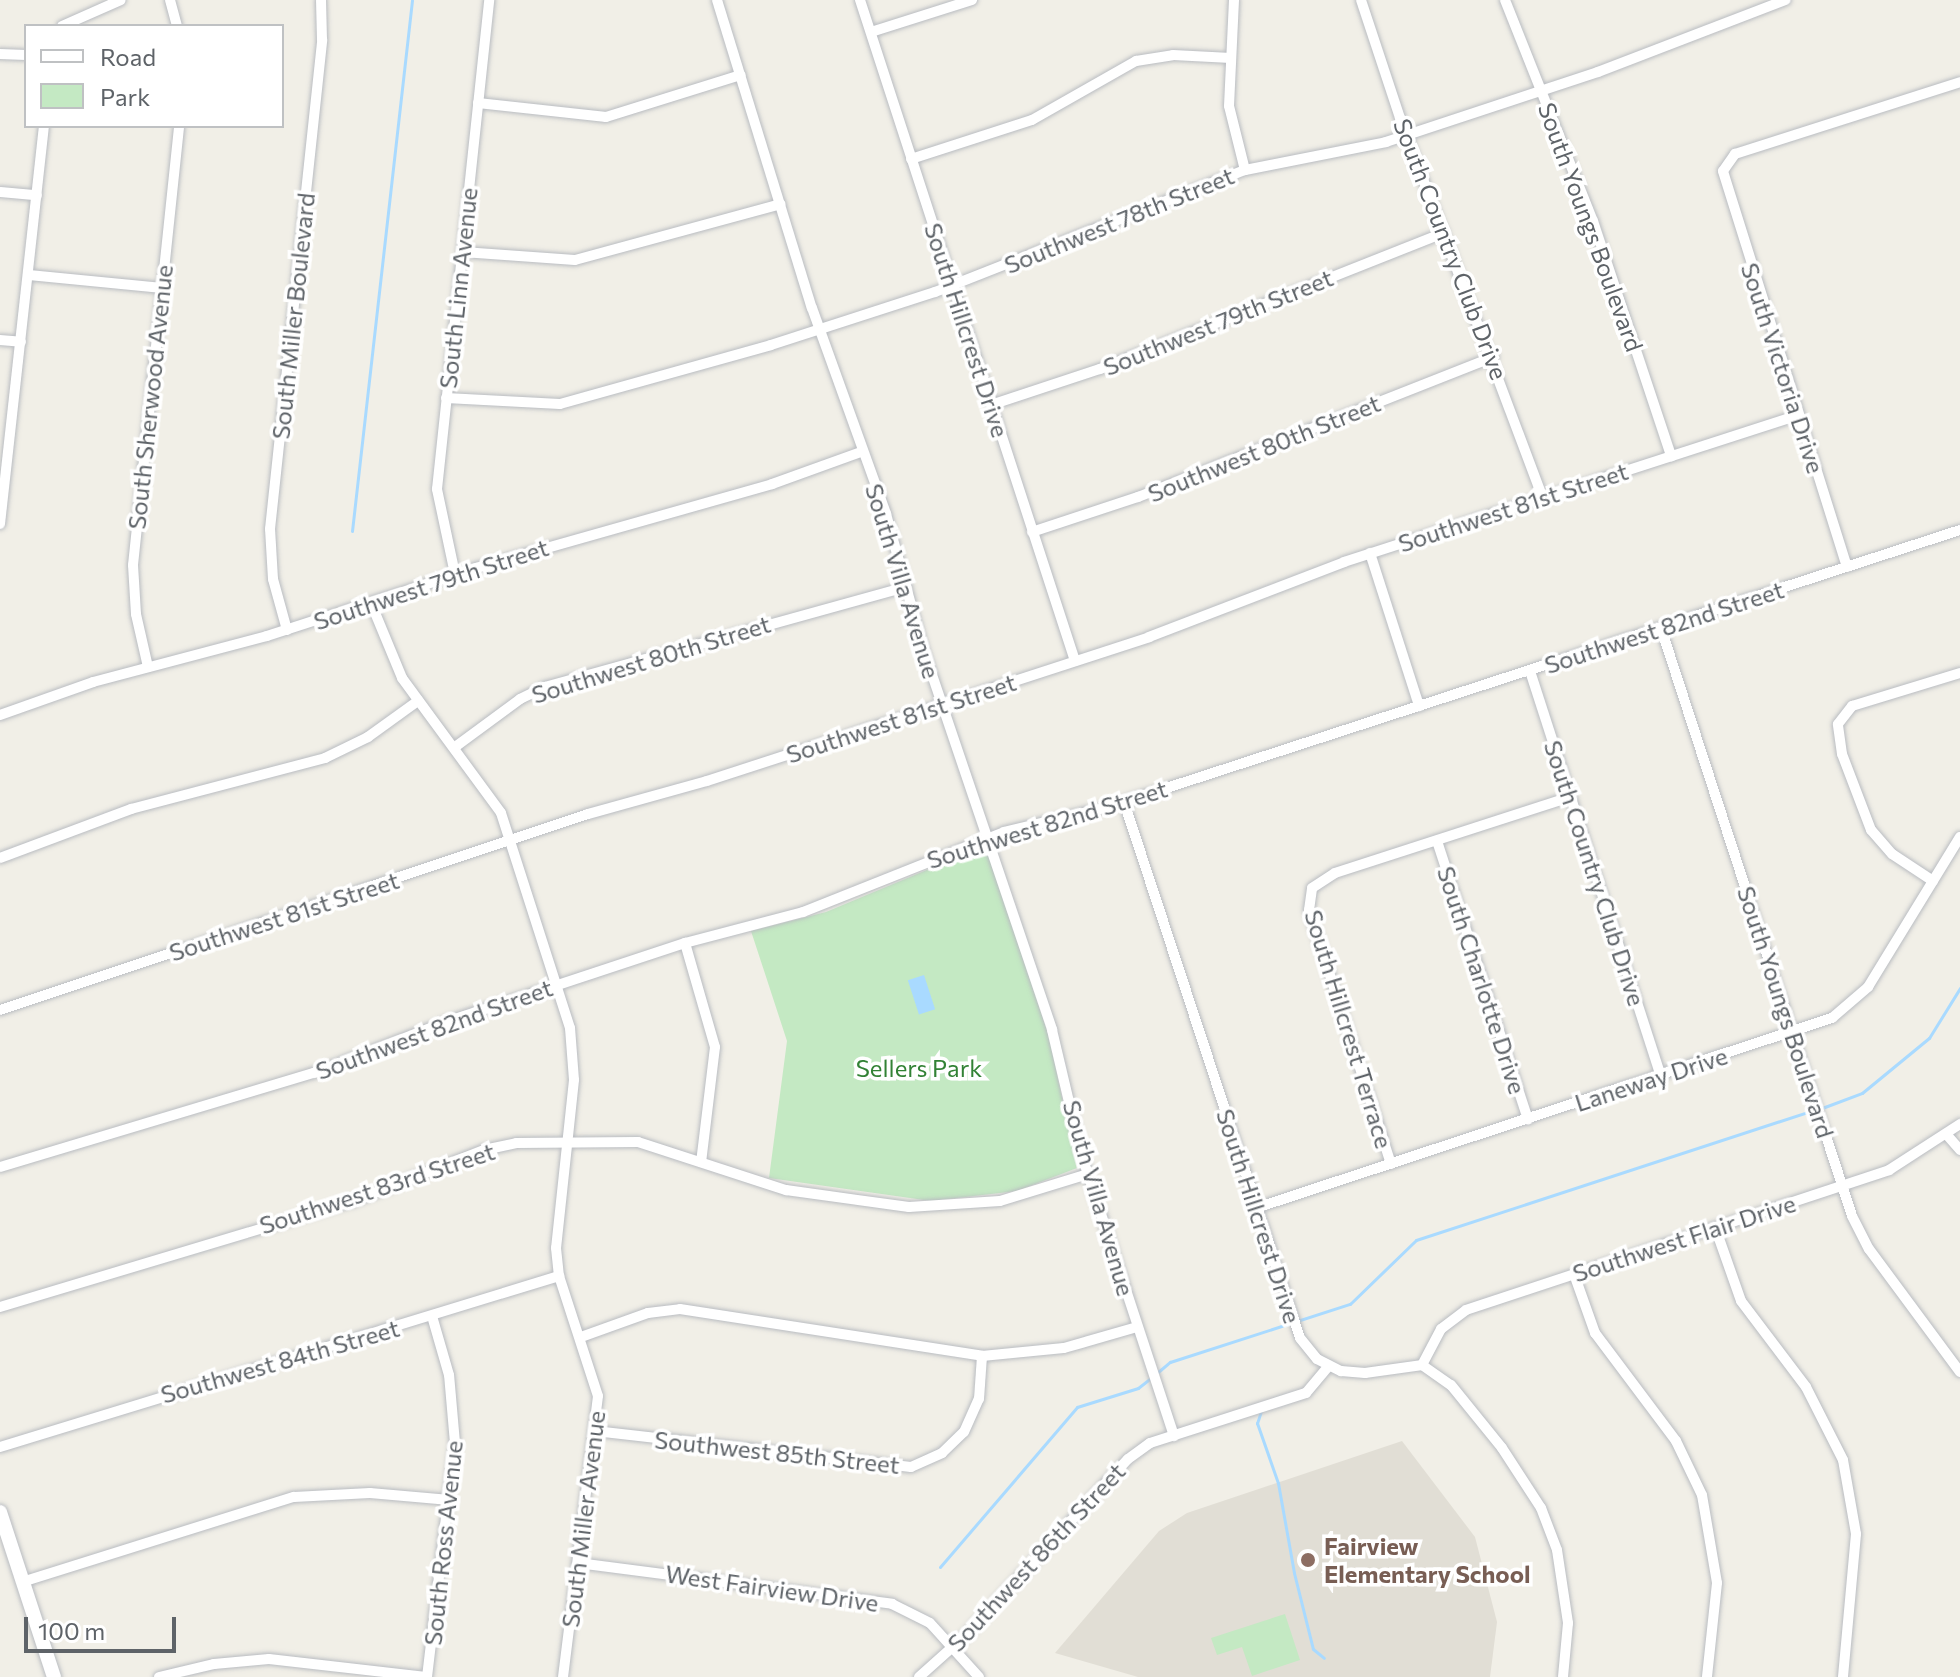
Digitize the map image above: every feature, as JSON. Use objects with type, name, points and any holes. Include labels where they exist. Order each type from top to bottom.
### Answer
[{"type":"main road","points":[[0,1512],[54,1677]]},
{"type":"street","points":[[67,24],[121,0]]},
{"type":"street","points":[[170,0],[176,24]]},
{"type":"street","name":"South Miller Boulevard","points":[[287,630],[273,579],[270,529],[322,40],[321,0]]},
{"type":"street","name":"South Linn Avenue","points":[[455,574],[437,499],[489,0]]},
{"type":"street","name":"South Villa Avenue","points":[[717,0],[819,330],[1058,1047],[1088,1174],[1174,1436]]},
{"type":"street","name":"South Hillcrest Drive","points":[[860,0],[1075,661]]},
{"type":"street","points":[[871,32],[972,0]]},
{"type":"street","points":[[1234,0],[1230,118],[1245,170]]},
{"type":"street","name":"South Country Club Drive","points":[[1361,0],[1406,135],[1493,357],[1543,498]]},
{"type":"street","name":"South Youngs Boulevard","points":[[1505,0],[1593,221],[1671,456]]},
{"type":"street","name":"Southwest 78th Street","points":[[446,398],[560,404],[819,330],[953,285],[1245,170],[1406,135],[1541,91],[1786,0]]},
{"type":"street","points":[[0,54],[24,55]]},
{"type":"street","points":[[911,159],[1032,120],[1136,61],[1173,55],[1231,58]]},
{"type":"street","points":[[478,103],[606,117],[741,75]]},
{"type":"street","name":"South Victoria Drive","points":[[1847,567],[1726,194],[1724,168],[1735,154],[1960,82]]},
{"type":"street","points":[[0,524],[3,461],[21,342],[44,128]]},
{"type":"street","name":"South Sherwood Avenue","points":[[148,667],[136,614],[133,565],[179,128]]},
{"type":"street","points":[[0,192],[37,195]]},
{"type":"street","points":[[463,252],[575,260],[781,204]]},
{"type":"street","name":"Southwest 79th Street","points":[[991,405],[1100,369],[1444,233]]},
{"type":"street","points":[[29,275],[162,288]]},
{"type":"street","points":[[0,340],[21,342]]},
{"type":"street","name":"Southwest 80th Street","points":[[1032,532],[1138,497],[1493,357]]},
{"type":"street","name":"Southwest 81st Street","points":[[0,1010],[511,840],[1075,661],[1370,553],[1798,415]]},
{"type":"street","name":"Southwest 79th Street","points":[[0,715],[148,667],[287,630],[455,574],[772,484],[861,452]]},
{"type":"street","name":"Southwest 82nd Street","points":[[0,1167],[314,1073],[557,984],[685,943],[803,912],[987,838],[1124,802],[1960,530]]},
{"type":"street","points":[[1370,553],[1419,706]]},
{"type":"street","name":"Southwest 80th Street","points":[[455,747],[520,699],[545,687],[906,587]]},
{"type":"street","name":"South Miller Avenue","points":[[371,603],[390,657],[418,701],[494,801],[511,840],[557,984],[574,1058],[556,1223],[559,1276],[598,1388],[563,1677]]},
{"type":"street","name":"South Youngs Boulevard","points":[[1661,628],[1842,1186],[1864,1241],[1960,1372]]},
{"type":"street","name":"South Country Club Drive","points":[[1530,671],[1661,1076]]},
{"type":"street","points":[[1933,881],[1892,854],[1871,830],[1842,754],[1838,724],[1852,706],[1960,673]]},
{"type":"street","points":[[0,858],[131,809],[325,758],[368,737],[418,701]]},
{"type":"street","points":[[1437,841],[1570,797]]},
{"type":"street","name":"South Hillcrest Drive","points":[[1124,802],[1290,1313],[1300,1338],[1328,1367]]},
{"type":"street","name":"Laneway Drive","points":[[1256,1208],[1832,1018],[1861,996],[1960,837]]},
{"type":"street","name":"South Hillcrest Terrace","points":[[1391,1164],[1315,929],[1309,894],[1327,877],[1437,841]]},
{"type":"street","name":"South Charlotte Drive","points":[[1437,841],[1528,1120]]},
{"type":"street","points":[[685,943],[715,1047],[701,1162]]},
{"type":"street","name":"Southwest Flair Drive","points":[[1422,1365],[1441,1329],[1455,1316],[1904,1163],[1960,1124]]},
{"type":"street","points":[[1947,1135],[1960,1150]]},
{"type":"street","name":"Southwest 83rd Street","points":[[0,1307],[351,1202],[490,1148],[566,1142],[638,1142],[786,1190],[909,1207],[1000,1201],[1088,1174]]},
{"type":"street","points":[[1715,1227],[1741,1301],[1806,1387],[1843,1460],[1856,1534],[1843,1677]]},
{"type":"street","points":[[1574,1274],[1595,1333],[1676,1441],[1702,1495],[1717,1583],[1707,1677]]},
{"type":"street","name":"Southwest 84th Street","points":[[0,1447],[247,1368],[432,1316],[559,1276]]},
{"type":"street","points":[[581,1337],[648,1313],[692,1309],[982,1356],[1064,1348],[1137,1327]]},
{"type":"street","name":"South Ross Avenue","points":[[427,1677],[450,1500],[454,1400],[432,1316]]},
{"type":"street","name":"Southwest 85th Street","points":[[595,1431],[911,1467],[942,1453],[964,1432],[979,1399],[982,1356]]},
{"type":"street","points":[[1328,1367],[1365,1373],[1422,1365],[1462,1396],[1541,1508],[1565,1595],[1563,1677]]},
{"type":"street","name":"Southwest 86th Street","points":[[919,1677],[954,1646],[1108,1476],[1150,1443],[1306,1393],[1328,1367]]},
{"type":"street","points":[[22,1582],[294,1497],[370,1493],[450,1500]]},
{"type":"street","name":"West Fairview Drive","points":[[578,1563],[883,1602],[930,1623],[979,1677]]},
{"type":"street","points":[[159,1677],[214,1664],[269,1659],[427,1677]]},
{"type":"shaded area","name":"Fairview Elementary School","points":[[1402,1441],[1475,1537],[1497,1622],[1490,1677],[1138,1677],[1055,1653],[1159,1531],[1187,1513]]},
{"type":"green space","name":"Sellers Park","points":[[977,849],[990,858],[1049,1037],[1077,1168],[1017,1191],[931,1201],[769,1178],[787,1041],[751,931],[826,912]]},
{"type":"green space","points":[[1285,1614],[1300,1660],[1252,1676],[1242,1647],[1217,1655],[1211,1638]]},
{"type":"water","points":[[924,975],[935,1009],[919,1014],[908,980]]},
{"type":"waterway","points":[[352,531],[412,0]]},
{"type":"waterway","points":[[1822,1108],[1862,1093],[1929,1038],[1960,988]]},
{"type":"waterway","points":[[1158,1372],[1170,1362],[1350,1304],[1416,1240],[1814,1110]]},
{"type":"waterway","points":[[940,1567],[1077,1407],[1138,1388],[1152,1377]]},
{"type":"waterway","points":[[1261,1411],[1257,1423],[1278,1483],[1294,1573],[1313,1649],[1324,1658]]},
{"type":"place","name":"Fairview Elementary School","points":[[1308,1560]]}]
